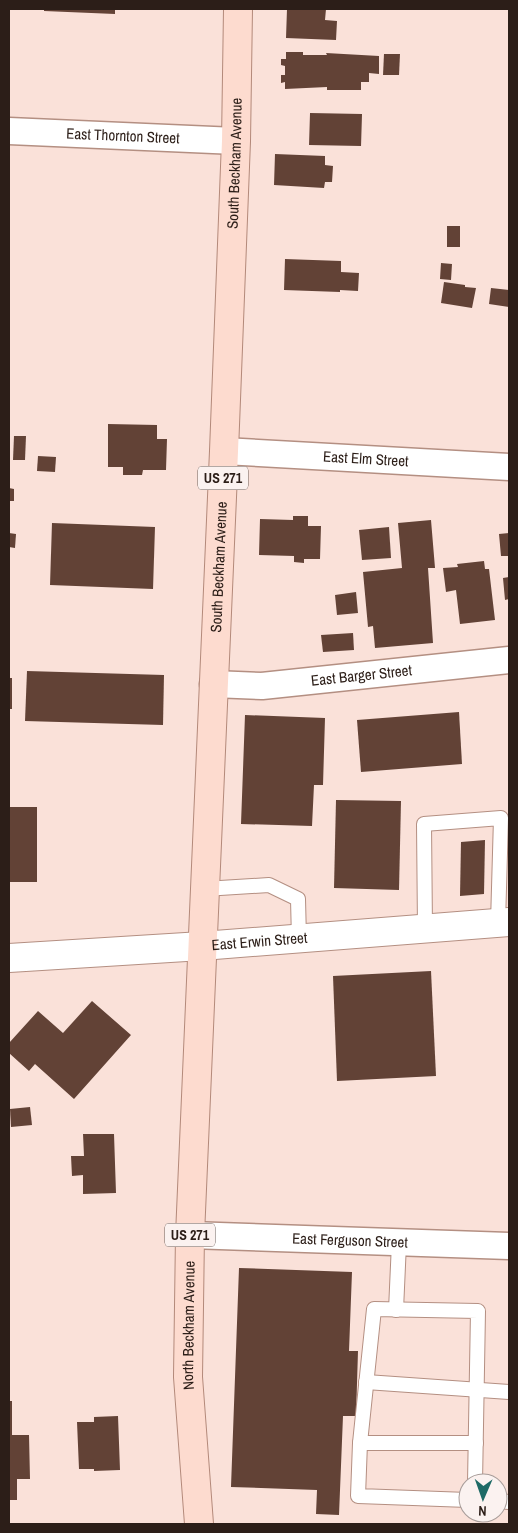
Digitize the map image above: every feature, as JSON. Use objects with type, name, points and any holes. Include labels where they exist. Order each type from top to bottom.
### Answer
[{"type":"main road","name":"South Beckham Avenue","points":[[202,946],[236,141],[238,9]]},
{"type":"main road","name":"East Erwin Street","points":[[9,958],[299,939],[504,922]]},
{"type":"main road","name":"North Beckham Avenue","points":[[199,1524],[188,1377],[190,1235],[202,946]]},
{"type":"street","name":"East Thornton Street","points":[[9,131],[236,141]]},
{"type":"street","name":"East Elm Street","points":[[224,451],[509,467]]},
{"type":"street","name":"East Barger Street","points":[[213,684],[262,686],[509,660]]},
{"type":"street","name":"East Ferguson Street","points":[[190,1235],[509,1246]]},
{"type":"lane","points":[[425,929],[424,824],[501,818],[504,922]]},
{"type":"lane","points":[[204,889],[269,886],[298,899],[299,939]]},
{"type":"lane","points":[[396,1310],[399,1242]]},
{"type":"lane","points":[[458,1500],[358,1496],[360,1443],[374,1309],[478,1311],[475,1473]]},
{"type":"lane","points":[[366,1382],[509,1392]]},
{"type":"lane","points":[[360,1443],[476,1444]]},
{"type":"building","points":[[44,9],[115,9],[115,14],[44,11]]},
{"type":"building","points":[[287,9],[326,9],[325,20],[337,21],[336,40],[286,38]]},
{"type":"building","points":[[286,52],[303,52],[303,55],[327,55],[326,53],[379,56],[379,74],[369,73],[369,82],[361,82],[361,90],[327,90],[327,87],[285,89],[285,82],[281,83],[281,75],[285,75],[285,66],[281,65],[281,59],[286,59]]},
{"type":"building","points":[[384,54],[400,54],[399,75],[383,75]]},
{"type":"building","points":[[310,113],[362,114],[361,146],[309,145]]},
{"type":"building","points":[[275,154],[325,156],[325,165],[333,166],[332,182],[325,182],[324,188],[274,185]]},
{"type":"building","points":[[447,226],[460,226],[460,247],[447,247]]},
{"type":"building","points":[[285,259],[341,261],[341,272],[359,273],[358,291],[284,290]]},
{"type":"building","points":[[441,263],[452,264],[451,280],[440,279]]},
{"type":"building","points":[[444,282],[476,288],[472,308],[441,303]]},
{"type":"building","points":[[491,288],[509,290],[509,307],[489,304]]},
{"type":"building","points":[[108,424],[157,425],[157,439],[167,439],[166,470],[143,470],[142,475],[123,475],[123,467],[108,467]]},
{"type":"building","points":[[14,436],[26,436],[25,460],[13,460]]},
{"type":"building","points":[[38,456],[56,457],[55,472],[37,471]]},
{"type":"building","points":[[9,488],[14,489],[14,501],[9,501]]},
{"type":"building","points":[[293,516],[308,516],[308,526],[321,526],[320,559],[304,559],[304,563],[294,562],[294,556],[259,555],[260,519],[293,520]]},
{"type":"building","points":[[431,520],[435,568],[428,568],[433,643],[375,648],[373,626],[368,627],[363,572],[402,568],[398,523]]},
{"type":"building","points":[[52,523],[155,527],[153,589],[50,585]]},
{"type":"building","points":[[389,527],[391,558],[362,560],[359,530]]},
{"type":"building","points":[[9,533],[16,534],[15,548],[9,547]]},
{"type":"building","points":[[509,533],[509,556],[501,556],[499,534]]},
{"type":"building","points":[[484,561],[485,569],[489,569],[495,620],[460,624],[456,590],[446,592],[443,568],[458,567],[457,564]]},
{"type":"building","points":[[509,577],[509,599],[505,600],[503,578]]},
{"type":"building","points":[[356,592],[358,613],[337,615],[335,595]]},
{"type":"building","points":[[353,633],[354,650],[323,652],[321,635]]},
{"type":"building","points":[[27,671],[164,675],[163,725],[25,721]]},
{"type":"building","points":[[9,678],[12,678],[12,709],[9,709]]},
{"type":"building","points":[[459,712],[462,764],[361,772],[357,720]]},
{"type":"building","points":[[245,715],[325,718],[323,785],[314,785],[312,826],[241,824]]},
{"type":"building","points":[[336,800],[401,801],[399,890],[334,888]]},
{"type":"building","points":[[9,807],[37,807],[37,882],[9,882]]},
{"type":"building","points":[[485,840],[484,894],[460,896],[461,842]]},
{"type":"building","points":[[431,971],[436,1076],[337,1081],[333,976]]},
{"type":"building","points":[[92,1001],[131,1035],[74,1099],[35,1064],[29,1071],[9,1053],[9,1043],[38,1011],[63,1033]]},
{"type":"building","points":[[30,1107],[32,1125],[11,1127],[10,1109]]},
{"type":"building","points":[[83,1134],[114,1134],[116,1193],[83,1194],[83,1175],[72,1176],[71,1156],[84,1156]]},
{"type":"building","points":[[239,1268],[352,1272],[349,1351],[358,1351],[356,1416],[343,1416],[339,1515],[316,1514],[317,1490],[231,1487]]},
{"type":"building","points":[[9,1401],[12,1401],[12,1435],[29,1435],[30,1479],[17,1479],[17,1500],[9,1500]]},
{"type":"building","points":[[118,1416],[120,1470],[94,1471],[94,1469],[79,1469],[77,1422],[94,1422],[94,1417]]}]
